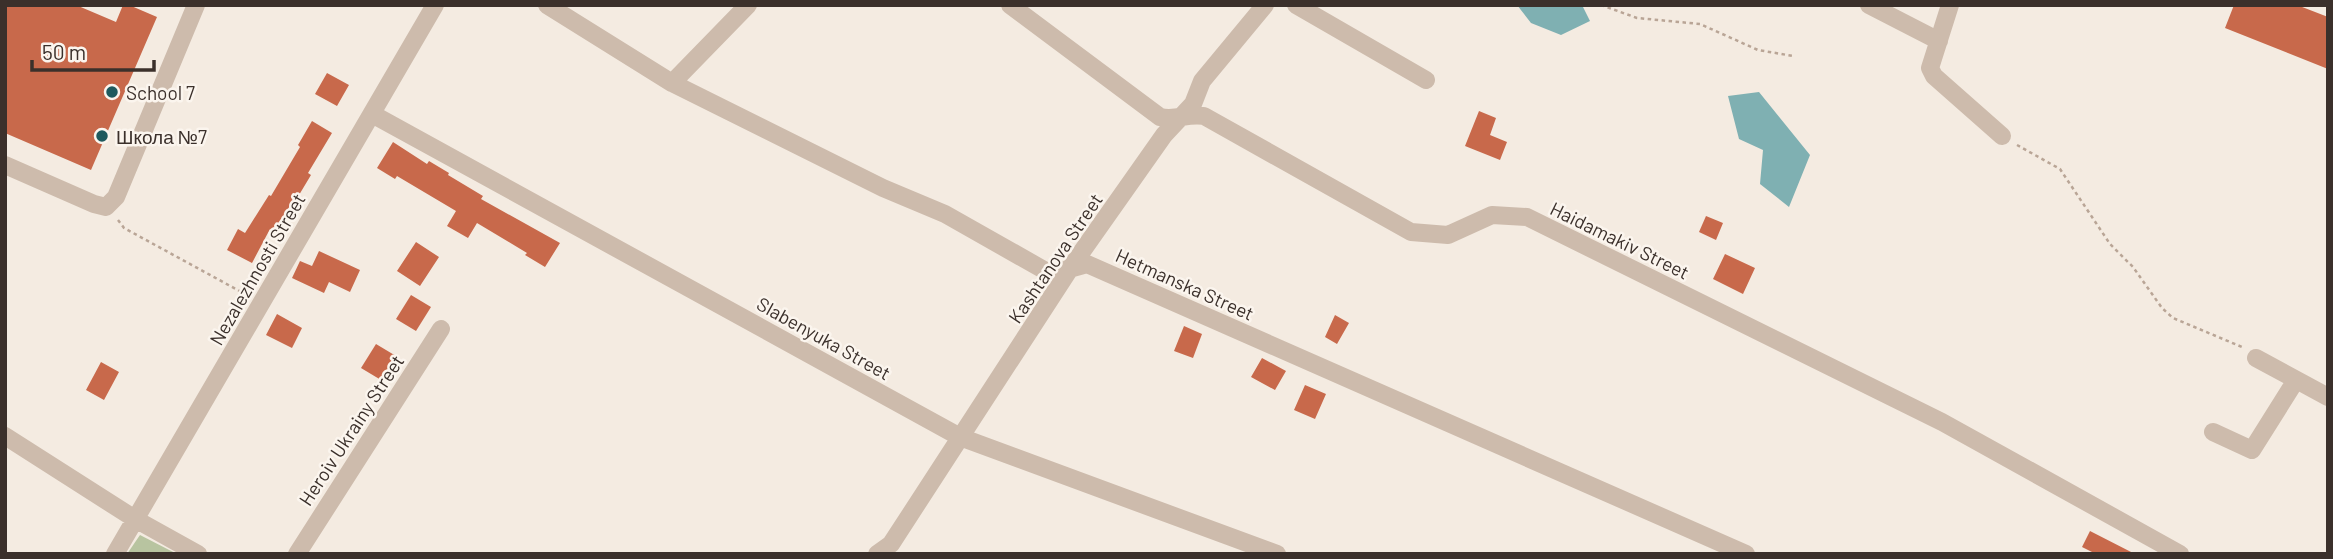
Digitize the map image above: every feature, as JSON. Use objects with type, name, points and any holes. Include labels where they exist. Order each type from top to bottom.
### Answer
[{"type":"street","points":[[5,165],[106,207],[117,197],[196,5]]},
{"type":"street","name":"Nezalezhnosti Street","points":[[114,554],[435,5]]},
{"type":"street","name":"Hetmanska Street","points":[[547,5],[672,83],[883,188],[945,214],[1051,274],[1087,264],[1746,554]]},
{"type":"street","points":[[672,83],[748,5]]},
{"type":"street","name":"Haidamakiv Street","points":[[1010,5],[1152,112],[1170,120],[1194,114],[1204,116],[1411,233],[1448,235],[1492,215],[1527,217],[1941,422],[2179,554]]},
{"type":"street","name":"Kashtanova Street","points":[[884,549],[1071,267],[1164,135],[1193,104],[1202,81],[1265,5]]},
{"type":"street","points":[[1296,5],[1426,80]]},
{"type":"street","points":[[1869,5],[1939,41]]},
{"type":"street","points":[[1950,5],[1930,68],[1934,76],[2002,136]]},
{"type":"street","name":"Slabenyuka Street","points":[[372,114],[960,437],[1277,554]]},
{"type":"street","name":"Heroiv Ukrainy Street","points":[[297,554],[442,330]]},
{"type":"street","points":[[2256,358],[2328,397]]},
{"type":"street","points":[[2213,432],[2252,450],[2296,380]]},
{"type":"street","points":[[5,436],[135,519],[198,554]]},
{"type":"path","points":[[1601,5],[1637,18],[1700,24],[1758,50],[1793,56]]},
{"type":"path","points":[[2002,136],[2060,169],[2110,244],[2133,267],[2162,308],[2173,318],[2230,341],[2256,358]]},
{"type":"path","points":[[106,207],[124,228],[245,294]]},
{"type":"green space","points":[[140,535],[177,554],[127,554]]},
{"type":"water","points":[[1517,5],[1582,5],[1590,21],[1561,35],[1531,23]]},
{"type":"water","points":[[1759,92],[1810,155],[1789,207],[1760,184],[1763,150],[1739,139],[1728,96]]},
{"type":"building","points":[[5,5],[76,5],[116,22],[123,5],[129,5],[157,17],[91,170],[5,133]]},
{"type":"building","points":[[2234,5],[2297,5],[2328,17],[2328,69],[2225,28]]},
{"type":"building","points":[[327,73],[349,85],[337,106],[315,94]]},
{"type":"building","points":[[1479,111],[1496,118],[1490,135],[1507,142],[1500,160],[1465,146]]},
{"type":"building","points":[[312,121],[332,133],[308,173],[311,175],[296,200],[294,199],[274,232],[270,229],[252,263],[227,250],[238,229],[245,233],[269,195],[271,196]]},
{"type":"building","points":[[393,142],[427,164],[429,161],[449,173],[448,175],[483,196],[481,199],[560,243],[545,267],[477,223],[468,238],[447,226],[456,211],[397,176],[395,179],[377,168]]},
{"type":"building","points":[[1706,216],[1723,223],[1716,240],[1699,232]]},
{"type":"building","points":[[416,242],[439,257],[420,286],[397,271]]},
{"type":"building","points":[[319,251],[360,270],[350,292],[329,282],[324,293],[292,278],[300,261],[312,266]]},
{"type":"building","points":[[1725,254],[1755,268],[1743,294],[1713,279]]},
{"type":"building","points":[[411,295],[431,307],[416,331],[396,319]]},
{"type":"building","points":[[277,314],[302,328],[292,348],[266,335]]},
{"type":"building","points":[[1335,315],[1349,323],[1337,344],[1325,337]]},
{"type":"building","points":[[1184,326],[1202,334],[1193,358],[1174,351]]},
{"type":"building","points":[[376,344],[396,356],[381,380],[361,368]]},
{"type":"building","points":[[1262,358],[1286,371],[1275,390],[1251,377]]},
{"type":"building","points":[[101,362],[119,372],[104,400],[86,390]]},
{"type":"building","points":[[1305,385],[1326,394],[1315,419],[1294,410]]},
{"type":"building","points":[[2090,531],[2135,554],[2096,554],[2082,547]]},
{"type":"place","name":"School 7","points":[[112,92]]},
{"type":"place","name":"Школа №7","points":[[102,136]]}]
